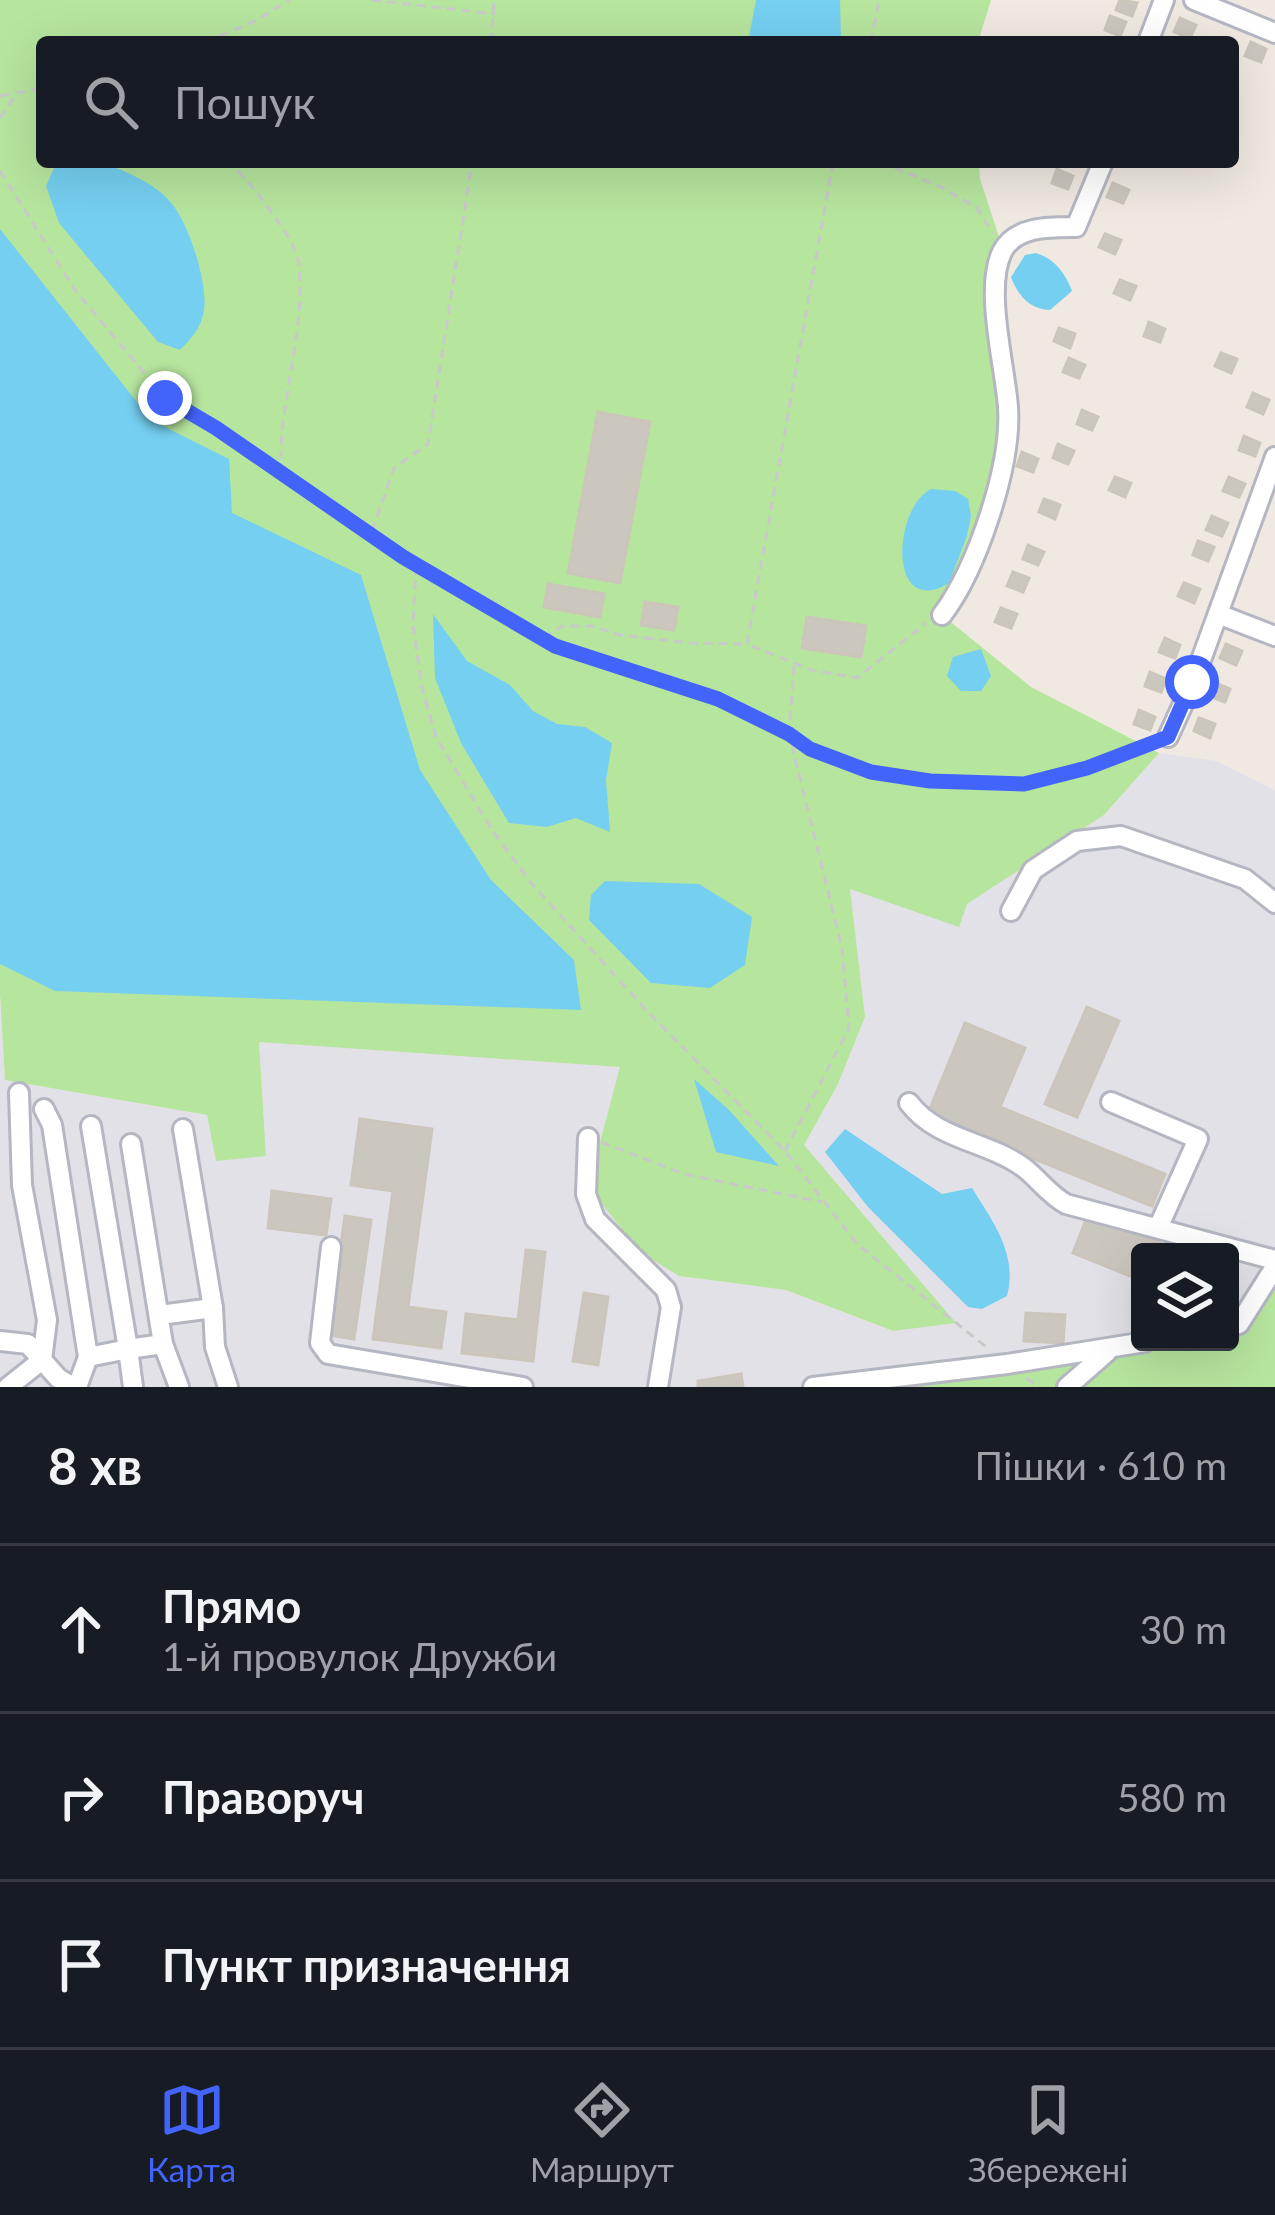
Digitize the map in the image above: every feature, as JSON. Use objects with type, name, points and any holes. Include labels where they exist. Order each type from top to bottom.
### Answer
[{"type":"street","points":[[1150,36],[1164,0]]},
{"type":"street","points":[[1194,0],[1275,34]]},
{"type":"street","points":[[942,615],[961,590],[1009,433],[994,276],[1003,249],[1021,233],[1076,227],[1100,168]]},
{"type":"street","points":[[1168,737],[1275,457]]},
{"type":"street","points":[[1218,614],[1275,636]]},
{"type":"street","points":[[1011,911],[1033,870],[1077,841],[1121,836],[1245,879],[1275,903]]},
{"type":"street","points":[[16,1384],[42,1360],[47,1321],[22,1185],[20,1093]]},
{"type":"street","points":[[909,1102],[922,1121],[1022,1167],[1048,1194],[1066,1204],[1158,1228],[1274,1270],[1239,1324]]},
{"type":"street","points":[[1111,1102],[1198,1139],[1158,1228]]},
{"type":"street","points":[[0,1341],[28,1344],[75,1387],[88,1357],[52,1125],[44,1108]]},
{"type":"street","points":[[91,1126],[134,1387]]},
{"type":"street","points":[[183,1130],[213,1308],[215,1347],[228,1387]]},
{"type":"street","points":[[588,1138],[586,1194],[596,1219],[666,1290],[671,1307],[658,1387]]},
{"type":"street","points":[[131,1144],[163,1344],[178,1387]]},
{"type":"street","points":[[331,1247],[320,1343],[328,1354],[524,1387]]},
{"type":"street","points":[[160,1316],[213,1308]]},
{"type":"street","points":[[88,1357],[163,1344]]},
{"type":"street","points":[[813,1387],[1131,1345]]},
{"type":"street","points":[[1066,1387],[1111,1349]]},
{"type":"path","points":[[220,36],[289,0]]},
{"type":"path","points":[[372,0],[495,14]]},
{"type":"path","points":[[492,36],[494,0]]},
{"type":"path","points":[[872,36],[879,0]]},
{"type":"path","points":[[0,96],[36,89]]},
{"type":"path","points":[[0,118],[17,93]]},
{"type":"path","points":[[236,168],[277,220],[300,262],[280,440],[281,473]]},
{"type":"path","points":[[370,535],[394,468],[428,444],[471,168]]},
{"type":"path","points":[[747,644],[832,168]]},
{"type":"path","points":[[894,168],[977,208],[1003,249]]},
{"type":"path","points":[[0,171],[75,290],[165,398],[416,565],[543,639],[718,699],[810,749],[871,772],[930,781],[1024,784],[1087,768],[1168,737]]},
{"type":"path","points":[[416,565],[413,626],[422,688],[436,736],[490,827],[532,884],[648,1012],[785,1151],[857,1244],[1007,1364]]},
{"type":"path","points":[[543,639],[562,626],[591,626],[620,635],[689,644],[747,644],[794,664],[857,678],[917,627],[942,615]]},
{"type":"path","points":[[785,1151],[849,1028],[842,948],[789,734],[794,664]]},
{"type":"path","points":[[588,1138],[684,1174],[825,1203]]},
{"type":"shaded area","points":[[1159,753],[1216,761],[1275,790],[1275,1267],[1239,1314],[1239,1243],[1131,1243],[1131,1343],[860,1387],[0,1387],[0,994],[5,1080],[207,1115],[217,1160],[266,1155],[259,1042],[621,1067],[596,1157],[679,1276],[786,1290],[892,1331],[954,1323],[803,1145],[838,1084],[865,1017],[849,888],[967,904],[1104,815]]},
{"type":"green space","points":[[0,0],[991,0],[980,36],[36,36],[36,168],[979,168],[1003,249],[994,276],[1008,409],[1000,474],[942,615],[1031,687],[1159,753],[1104,815],[967,904],[959,927],[850,889],[865,1017],[838,1084],[804,1145],[956,1323],[893,1331],[786,1290],[679,1276],[640,1252],[594,1194],[596,1157],[620,1067],[259,1042],[266,1156],[216,1161],[207,1115],[5,1080],[0,994]]},
{"type":"green space","points":[[1275,1277],[1275,1387],[860,1387],[1131,1344],[1131,1351],[1239,1351],[1239,1316]]},
{"type":"water","points":[[756,0],[840,0],[841,36],[749,36]]},
{"type":"water","points":[[54,168],[115,168],[165,196],[190,239],[203,285],[201,322],[180,350],[158,342],[59,223],[46,186]]},
{"type":"water","points":[[0,229],[151,420],[229,459],[232,513],[361,575],[420,770],[491,880],[574,960],[581,1010],[55,991],[0,964]]},
{"type":"water","points":[[1036,253],[1058,268],[1072,291],[1050,310],[1025,300],[1011,277],[1025,255]]},
{"type":"water","points":[[931,489],[955,491],[968,499],[971,516],[949,583],[929,590],[915,587],[902,557],[909,517]]},
{"type":"water","points":[[433,614],[467,661],[510,685],[533,711],[557,724],[585,727],[612,743],[606,780],[610,832],[576,818],[547,827],[509,823],[461,743],[435,678]]},
{"type":"water","points":[[981,649],[991,676],[981,691],[961,691],[947,676],[953,657]]},
{"type":"water","points":[[605,881],[699,884],[752,917],[745,965],[710,988],[651,983],[589,920],[591,895]]},
{"type":"water","points":[[694,1079],[729,1110],[779,1166],[716,1152]]},
{"type":"water","points":[[845,1129],[942,1194],[972,1188],[1006,1252],[1007,1296],[982,1309],[968,1307],[868,1207],[825,1152]]},
{"type":"building","points":[[1120,0],[1137,3],[1132,16],[1116,10]]},
{"type":"building","points":[[1110,16],[1126,22],[1120,36],[1105,30]]},
{"type":"building","points":[[1180,18],[1196,25],[1191,36],[1174,32]]},
{"type":"building","points":[[1251,42],[1266,49],[1261,62],[1245,56]]},
{"type":"building","points":[[1057,169],[1073,176],[1068,189],[1052,183]]},
{"type":"building","points":[[1113,183],[1129,190],[1123,203],[1107,197]]},
{"type":"building","points":[[1105,234],[1121,240],[1115,254],[1099,247]]},
{"type":"building","points":[[1120,280],[1136,286],[1130,300],[1114,293]]},
{"type":"building","points":[[1149,322],[1165,329],[1160,342],[1144,336]]},
{"type":"building","points":[[1059,328],[1075,334],[1070,348],[1054,341]]},
{"type":"building","points":[[1221,353],[1237,359],[1231,373],[1215,366]]},
{"type":"building","points":[[1069,358],[1085,365],[1079,378],[1063,372]]},
{"type":"building","points":[[1253,393],[1269,400],[1263,414],[1247,407]]},
{"type":"building","points":[[1082,410],[1098,417],[1092,430],[1077,424]]},
{"type":"building","points":[[598,412],[650,422],[620,583],[568,573]]},
{"type":"building","points":[[1244,436],[1260,443],[1255,456],[1239,450]]},
{"type":"building","points":[[1058,444],[1074,451],[1068,464],[1053,458]]},
{"type":"building","points":[[1022,452],[1038,459],[1033,472],[1017,466]]},
{"type":"building","points":[[1115,477],[1131,483],[1125,497],[1109,490]]},
{"type":"building","points":[[1229,477],[1245,484],[1239,497],[1223,491]]},
{"type":"building","points":[[1044,499],[1060,505],[1055,519],[1039,512]]},
{"type":"building","points":[[1212,516],[1228,523],[1222,536],[1206,530]]},
{"type":"building","points":[[1198,541],[1214,547],[1208,561],[1193,555]]},
{"type":"building","points":[[1028,545],[1044,552],[1038,565],[1023,559]]},
{"type":"building","points":[[1013,572],[1029,578],[1023,592],[1007,586]]},
{"type":"building","points":[[1184,583],[1200,589],[1194,603],[1178,596]]},
{"type":"building","points":[[548,584],[604,594],[600,617],[544,607]]},
{"type":"building","points":[[645,602],[678,607],[674,630],[641,625]]},
{"type":"building","points":[[1001,608],[1017,614],[1011,628],[995,622]]},
{"type":"building","points":[[807,617],[866,626],[861,657],[802,648]]},
{"type":"building","points":[[1165,638],[1180,645],[1175,658],[1159,652]]},
{"type":"building","points":[[1226,644],[1242,651],[1236,665],[1220,658]]},
{"type":"building","points":[[1150,672],[1166,679],[1161,692],[1145,686]]},
{"type":"building","points":[[1214,682],[1230,689],[1225,702],[1209,696]]},
{"type":"building","points":[[1139,710],[1155,717],[1150,730],[1134,724]]},
{"type":"building","points":[[1199,718],[1215,724],[1210,738],[1194,731]]},
{"type":"building","points":[[1087,1007],[1119,1021],[1077,1117],[1045,1104]]},
{"type":"building","points":[[965,1023],[1025,1048],[1000,1107],[1165,1174],[1152,1206],[927,1116]]},
{"type":"building","points":[[360,1119],[432,1129],[408,1307],[446,1312],[441,1348],[373,1339],[393,1191],[351,1185]]},
{"type":"building","points":[[272,1191],[331,1199],[326,1235],[268,1228]]},
{"type":"building","points":[[1088,1215],[1159,1243],[1131,1243],[1131,1276],[1073,1253]]},
{"type":"building","points":[[345,1216],[371,1220],[354,1339],[328,1335]]},
{"type":"building","points":[[526,1250],[545,1252],[533,1361],[462,1353],[466,1314],[518,1320]]},
{"type":"building","points":[[584,1293],[608,1297],[598,1365],[573,1361]]},
{"type":"building","points":[[1026,1313],[1065,1315],[1063,1343],[1024,1341]]},
{"type":"building","points":[[741,1374],[743,1387],[698,1387],[698,1381]]},
{"type":"route","points":[[165,398],[403,557],[555,646],[718,699],[810,749],[871,772],[930,781],[1024,784],[1087,768],[1168,737],[1192,682]]}]
